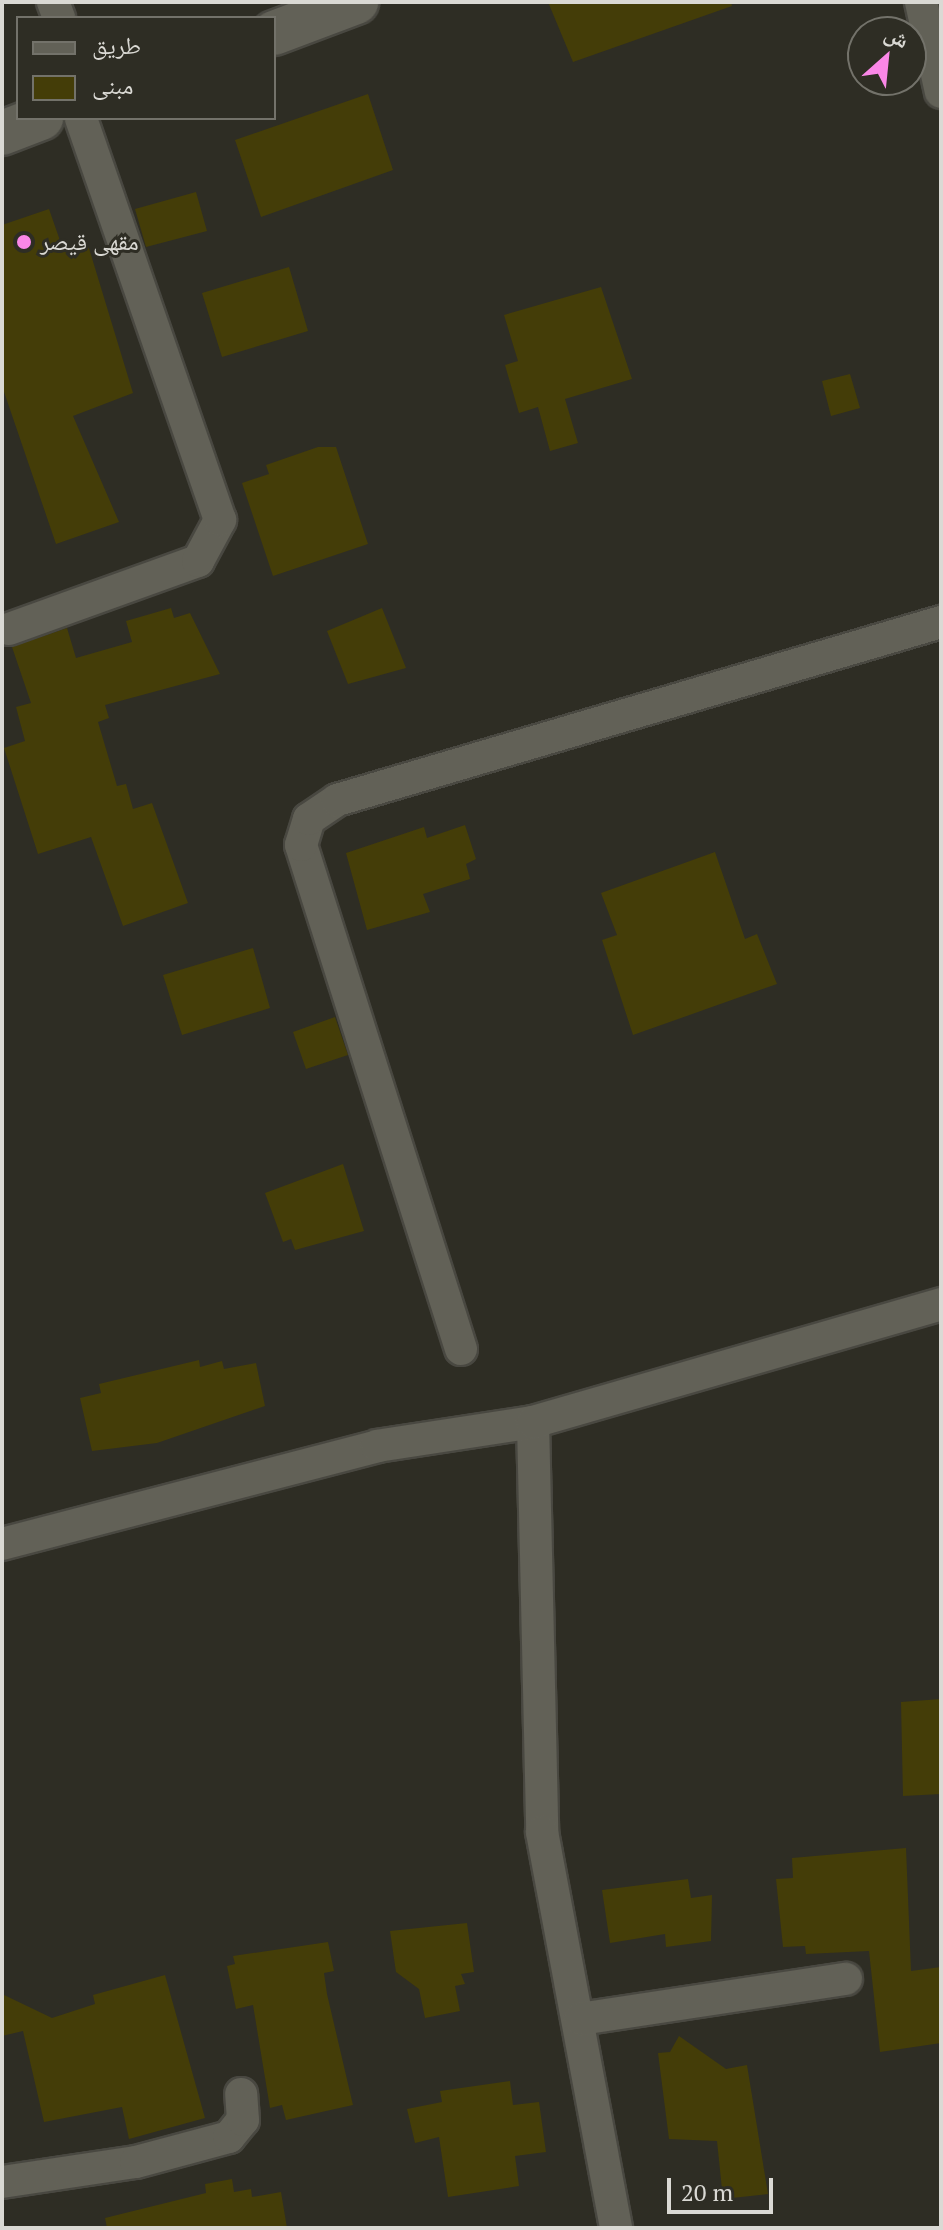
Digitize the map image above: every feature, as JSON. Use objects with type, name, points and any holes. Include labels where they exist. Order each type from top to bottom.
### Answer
[{"type":"main road","points":[[276,32],[356,2]]},
{"type":"main road","points":[[2,133],[36,120]]},
{"type":"street","points":[[921,2],[941,92]]},
{"type":"street","points":[[9,629],[198,561],[220,520],[82,120]]},
{"type":"street","points":[[461,1349],[301,845],[309,819],[337,800],[941,622]]},
{"type":"street","points":[[2,1544],[377,1446],[533,1422],[941,1304]]},
{"type":"street","points":[[533,1422],[542,1832],[580,2019],[616,2228]]},
{"type":"street","points":[[580,2019],[846,1979]]},
{"type":"street","points":[[2,2182],[136,2162],[229,2137],[243,2120],[241,2094]]},
{"type":"building","points":[[548,2],[731,2],[732,6],[573,62]]},
{"type":"building","points":[[368,94],[393,170],[261,217],[235,140]]},
{"type":"building","points":[[196,192],[207,231],[146,247],[135,209]]},
{"type":"building","points":[[49,209],[64,252],[88,245],[133,393],[73,416],[119,522],[56,544],[2,386],[2,225]]},
{"type":"building","points":[[289,267],[308,331],[222,357],[202,293]]},
{"type":"building","points":[[601,287],[632,379],[565,399],[578,443],[550,451],[538,407],[519,413],[505,365],[518,361],[504,315]]},
{"type":"building","points":[[850,374],[860,408],[831,416],[822,381]]},
{"type":"building","points":[[318,447],[336,447],[368,544],[273,576],[242,483],[269,474],[266,465]]},
{"type":"building","points":[[171,608],[174,618],[190,613],[220,674],[105,705],[109,718],[98,722],[117,786],[126,784],[133,809],[152,803],[188,903],[123,926],[91,837],[38,854],[4,748],[25,741],[16,707],[31,703],[12,647],[67,628],[76,658],[132,642],[126,621]]},
{"type":"building","points":[[382,608],[406,668],[348,684],[327,631]]},
{"type":"building","points":[[465,825],[476,859],[466,864],[470,879],[423,894],[430,912],[367,930],[346,853],[424,827],[427,838]]},
{"type":"building","points":[[715,852],[745,939],[757,934],[777,984],[633,1035],[602,940],[617,935],[601,893]]},
{"type":"building","points":[[253,948],[270,1008],[182,1035],[163,975]]},
{"type":"building","points":[[335,1017],[348,1055],[306,1069],[293,1032]]},
{"type":"building","points":[[343,1164],[364,1231],[295,1250],[291,1239],[283,1242],[265,1193]]},
{"type":"building","points":[[199,1360],[200,1367],[222,1361],[224,1369],[256,1363],[265,1406],[157,1443],[92,1451],[80,1398],[101,1393],[99,1384]]},
{"type":"building","points":[[941,1699],[941,1794],[903,1796],[901,1702]]},
{"type":"building","points":[[906,1848],[911,1971],[941,1967],[941,2043],[880,2052],[869,1951],[806,1954],[805,1946],[783,1947],[776,1879],[793,1878],[792,1858]]},
{"type":"building","points":[[688,1879],[691,1898],[712,1895],[711,1941],[666,1947],[665,1934],[610,1943],[602,1890]]},
{"type":"building","points":[[467,1923],[474,1972],[461,1974],[465,1984],[455,1986],[460,2011],[425,2018],[419,1989],[396,1972],[390,1931]]},
{"type":"building","points":[[328,1942],[334,1971],[324,1973],[327,1994],[353,2105],[286,2120],[282,2105],[270,2108],[253,2005],[236,2009],[227,1966],[235,1964],[233,1956]]},
{"type":"building","points":[[165,1975],[205,2118],[129,2139],[122,2107],[44,2122],[23,2031],[2,2036],[2,1994],[52,2018],[95,2004],[93,1995]]},
{"type":"building","points":[[679,2036],[726,2069],[747,2065],[768,2194],[723,2199],[717,2141],[669,2139],[658,2053],[670,2052]]},
{"type":"building","points":[[510,2081],[513,2105],[539,2102],[546,2152],[515,2156],[519,2186],[448,2197],[439,2137],[415,2143],[407,2109],[442,2102],[440,2091]]},
{"type":"building","points":[[232,2179],[234,2192],[251,2189],[252,2197],[281,2192],[287,2228],[107,2228],[105,2218],[206,2193],[205,2184]]},
{"type":"place","name":"مقهى قيصر","points":[[24,242]]}]
